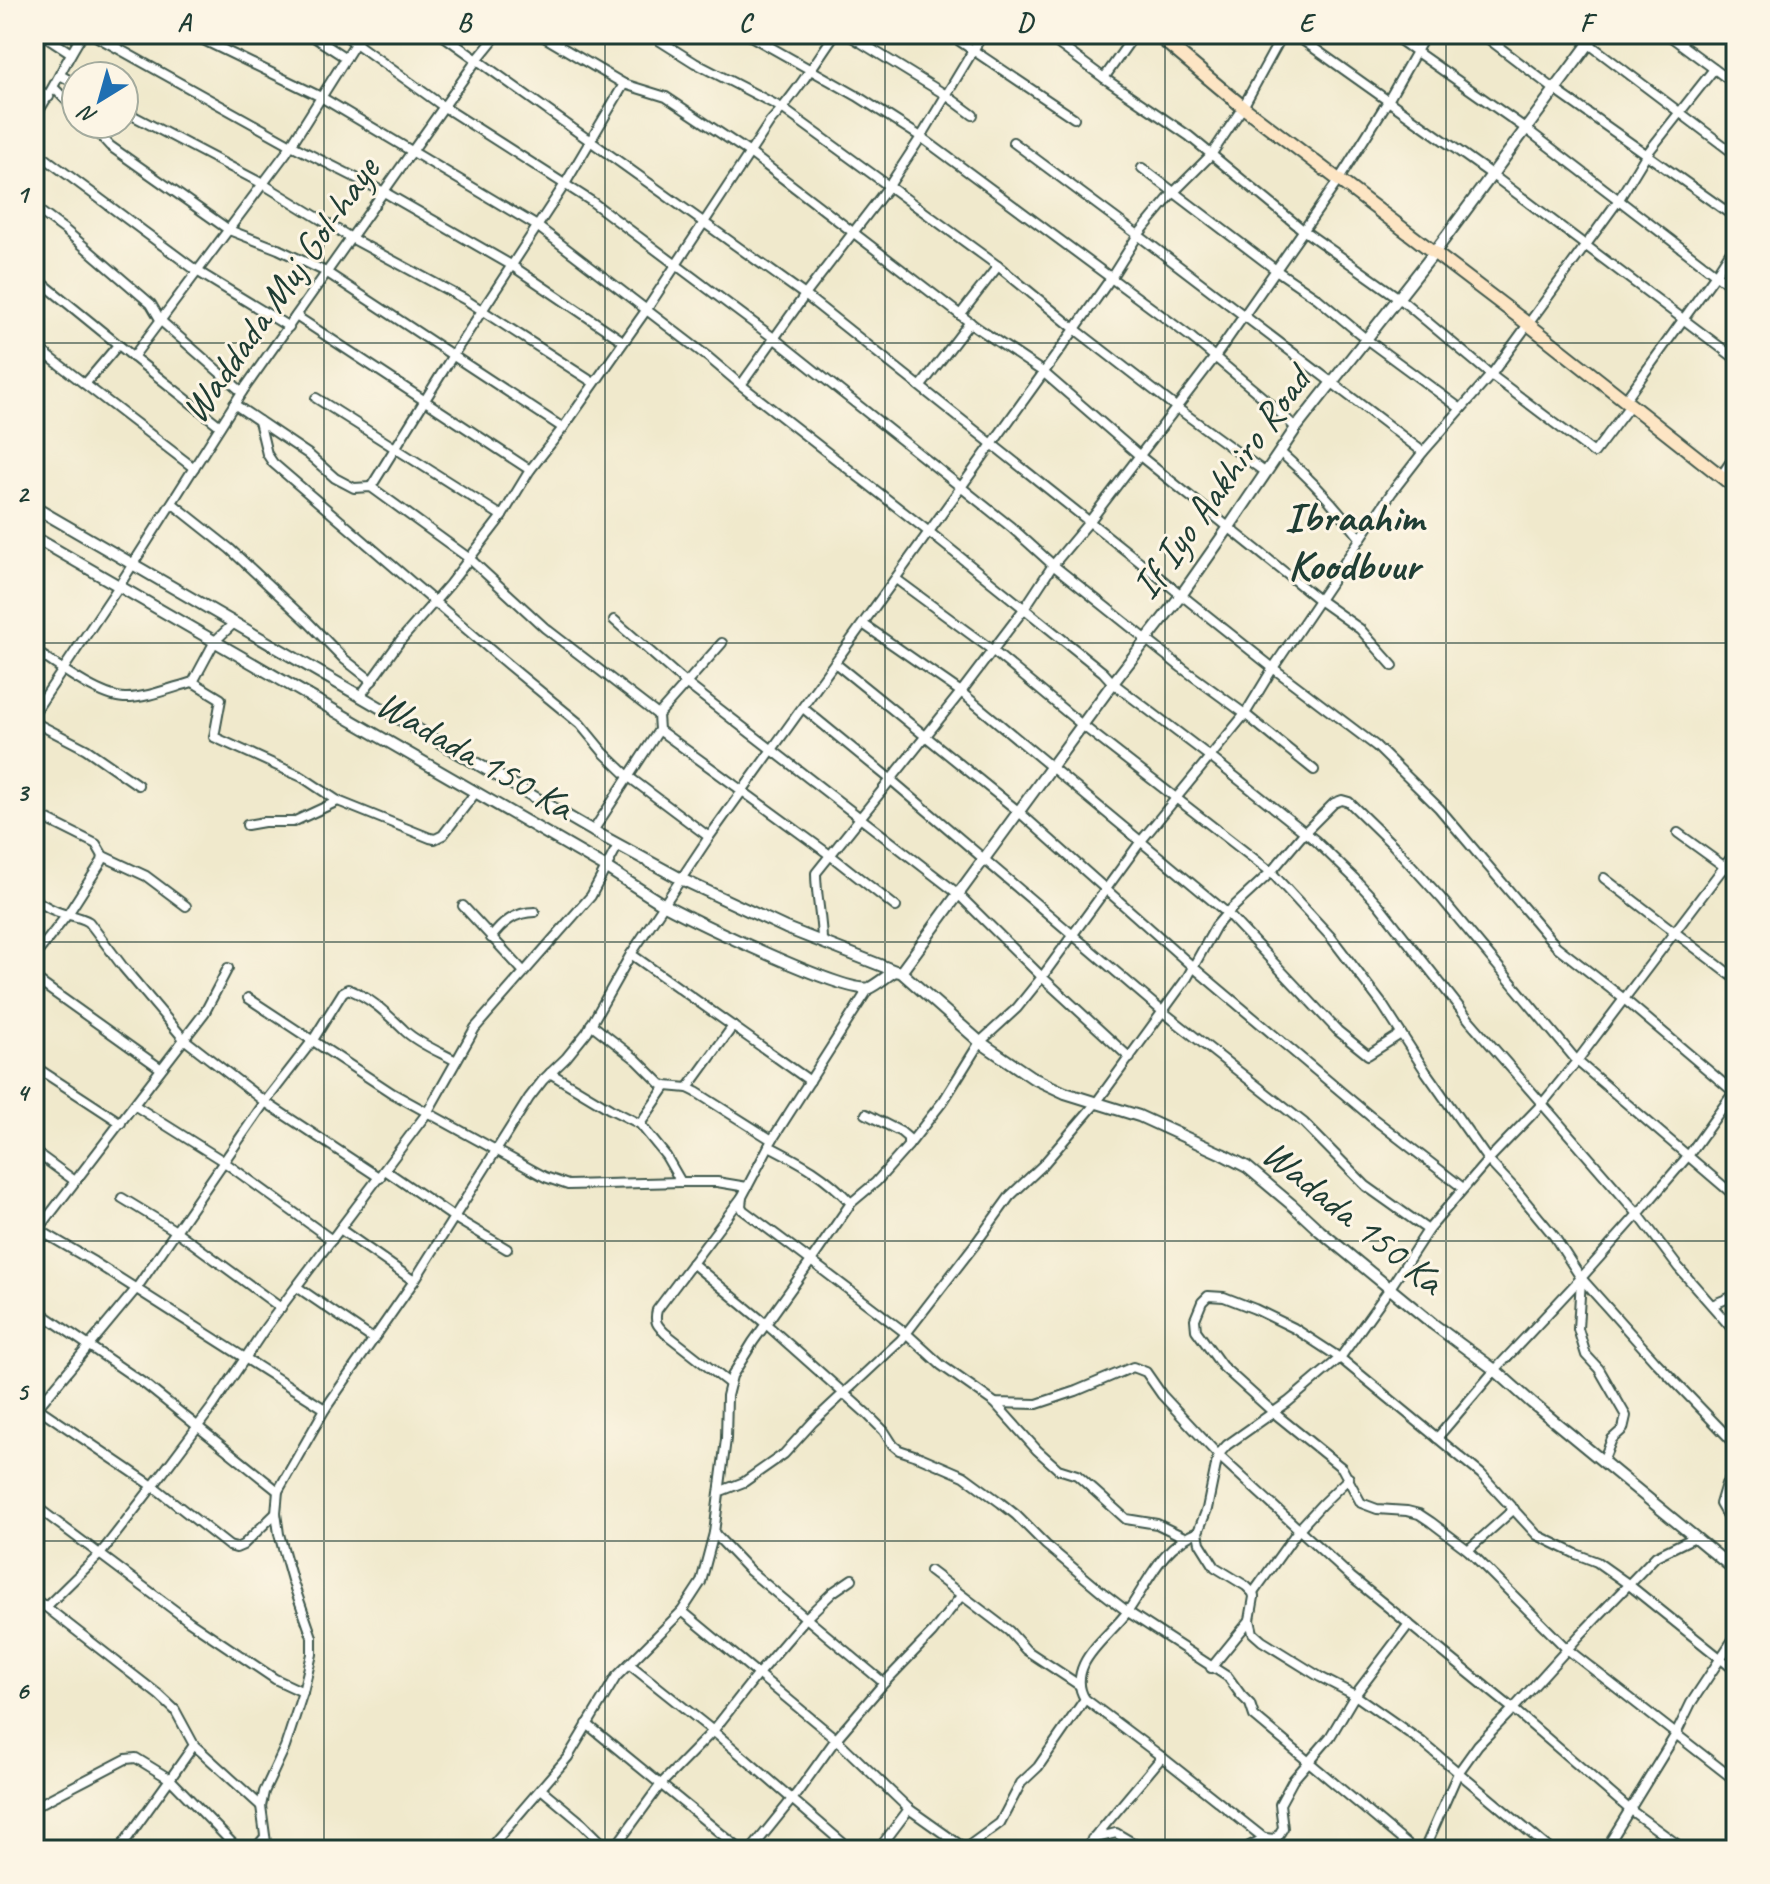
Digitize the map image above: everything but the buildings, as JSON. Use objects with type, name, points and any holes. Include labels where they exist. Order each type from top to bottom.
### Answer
[{"type":"main road","points":[[1156,34],[1243,107],[1528,324],[1736,488]]},
{"type":"street","points":[[42,34],[71,53]]},
{"type":"street","points":[[68,60],[83,34]]},
{"type":"street","points":[[92,34],[291,145],[384,192],[511,265],[623,341]]},
{"type":"street","points":[[191,34],[321,97],[537,226],[647,309],[929,532],[1113,683],[1316,841],[1379,905],[1470,1021],[1638,1214],[1678,1267],[1736,1333]]},
{"type":"street","points":[[309,34],[346,58]]},
{"type":"street","points":[[343,34],[444,107],[591,201],[775,339],[1011,527],[1053,565],[1314,770]]},
{"type":"street","points":[[133,357],[291,145],[363,34]]},
{"type":"street","points":[[441,34],[805,295],[1273,668],[1376,746],[1439,808],[1556,946],[1735,1092],[1688,1156],[1437,1438]]},
{"type":"street","name":"Waddada Muj Gol-haye","points":[[34,713],[242,392],[498,34]]},
{"type":"street","points":[[539,34],[624,84],[666,97],[750,153],[960,315],[1043,372],[1140,456],[1319,600],[1360,629],[1393,666]]},
{"type":"street","points":[[649,34],[695,63],[782,108],[998,266],[1177,408],[1266,473]]},
{"type":"street","points":[[747,34],[857,96],[921,137],[1192,338],[1296,428]]},
{"type":"street","points":[[361,695],[400,641],[502,516],[530,470],[647,309],[770,122],[835,34]]},
{"type":"street","points":[[847,34],[973,115]]},
{"type":"street","points":[[949,34],[1074,118]]},
{"type":"street","points":[[741,385],[889,186],[983,34]]},
{"type":"street","points":[[1045,34],[1189,136],[1303,230],[1399,298],[1491,375],[1594,453],[1736,243]]},
{"type":"street","points":[[1104,78],[1135,34]]},
{"type":"street","points":[[267,1850],[261,1806],[264,1792],[285,1747],[312,1654],[312,1637],[279,1534],[276,1513],[278,1491],[325,1409],[414,1281],[529,1098],[578,1045],[631,954],[709,837],[1075,329],[1138,235],[1173,193],[1211,155],[1243,107],[1283,34]]},
{"type":"street","points":[[1294,34],[1491,174],[1736,359]]},
{"type":"street","points":[[1391,34],[1525,128],[1736,290]]},
{"type":"street","points":[[822,942],[816,873],[961,692],[1053,565],[1215,357],[1338,181],[1426,34]]},
{"type":"street","points":[[1482,34],[1736,218]]},
{"type":"street","points":[[1576,34],[1592,38],[1679,112],[1736,155]]},
{"type":"street","points":[[1667,34],[1736,85]]},
{"type":"street","name":"If Iyo Aakhiro Road","points":[[898,972],[1182,594],[1296,428],[1434,253],[1592,38]]},
{"type":"street","points":[[488,1850],[568,1757],[616,1677],[682,1611],[701,1582],[721,1491],[727,1396],[732,1376],[766,1324],[851,1203],[876,1182],[908,1146],[944,1100],[980,1042],[1017,1008],[1175,797],[1245,714],[1392,492],[1491,375],[1618,201],[1646,155],[1714,69]]},
{"type":"street","points":[[34,118],[60,75]]},
{"type":"street","points":[[371,487],[565,184],[624,84]]},
{"type":"street","points":[[34,87],[52,92],[60,98]]},
{"type":"street","points":[[140,119],[263,184],[351,238],[466,300],[594,383]]},
{"type":"street","points":[[105,140],[229,230],[326,272],[563,428]]},
{"type":"street","points":[[1013,142],[1423,452]]},
{"type":"street","points":[[45,158],[197,271],[289,327]]},
{"type":"street","points":[[1142,168],[1461,409]]},
{"type":"street","points":[[34,207],[151,304],[161,321],[242,392]]},
{"type":"street","points":[[960,315],[998,266]]},
{"type":"street","points":[[34,276],[220,426]]},
{"type":"street","points":[[296,316],[530,470]]},
{"type":"street","points":[[921,386],[970,322]]},
{"type":"street","points":[[34,345],[194,468]]},
{"type":"street","points":[[85,384],[118,345]]},
{"type":"street","points":[[316,398],[502,516]]},
{"type":"street","points":[[234,404],[308,454],[335,478],[354,488],[371,487],[470,559],[545,628],[658,715]]},
{"type":"street","points":[[259,420],[267,454],[273,463],[580,724],[629,777],[709,837]]},
{"type":"street","points":[[1280,452],[1315,484],[1361,539]]},
{"type":"street","points":[[1721,476],[1736,454]]},
{"type":"street","points":[[172,503],[230,549],[344,659],[372,681]]},
{"type":"street","name":"Wadada 150 Ka","points":[[34,507],[681,879],[786,928],[898,972],[980,1042],[1033,1078],[1065,1093],[1139,1116],[1247,1167],[1433,1324],[1495,1370],[1736,1571]]},
{"type":"street","name":"Wadada 150 Ka","points":[[36,542],[215,641],[664,904],[802,969],[856,987],[869,988]]},
{"type":"street","points":[[896,579],[992,650],[1082,725],[1271,872],[1330,936],[1382,1004],[1488,1160],[1554,1236],[1581,1278],[1736,1445]]},
{"type":"street","points":[[614,620],[687,684],[957,893],[1130,1058]]},
{"type":"street","points":[[34,650],[100,691],[125,698],[162,692],[193,682],[215,641],[234,623]]},
{"type":"street","points":[[863,624],[961,692],[1227,913],[1338,1031],[1368,1055],[1401,1034]]},
{"type":"street","points":[[593,831],[659,730],[658,715],[722,643]]},
{"type":"street","points":[[835,663],[1018,811],[1193,967],[1370,1116],[1463,1188]]},
{"type":"street","points":[[193,682],[221,699],[214,737],[302,777],[338,801],[430,838],[443,835],[476,792]]},
{"type":"street","points":[[803,708],[1162,1011],[1304,1123],[1366,1186],[1428,1230]]},
{"type":"street","points":[[34,722],[86,749],[138,785]]},
{"type":"street","points":[[659,730],[896,907]]},
{"type":"street","points":[[721,1491],[744,1482],[784,1454],[843,1393],[907,1334],[1010,1196],[1042,1166],[1096,1103],[1193,967],[1216,926],[1334,803],[1342,800],[1349,802],[1393,845],[1441,898],[1577,1061],[1736,1197]]},
{"type":"street","points":[[247,825],[293,822],[338,801]]},
{"type":"street","points":[[34,813],[96,844],[103,856],[146,876],[186,906]]},
{"type":"street","points":[[1678,833],[1736,875]]},
{"type":"street","points":[[46,1607],[101,1553],[153,1486],[427,1113],[475,1028],[591,896],[618,845]]},
{"type":"street","points":[[1253,1593],[1215,1567],[1200,1543],[1198,1532],[1207,1509],[1218,1455],[1340,1358],[1428,1230],[1577,1061],[1736,851]]},
{"type":"street","points":[[34,957],[67,915],[103,856]]},
{"type":"street","points":[[1604,878],[1736,979]]},
{"type":"street","points":[[34,899],[67,915],[83,918],[95,928],[123,967],[184,1039],[265,1102],[507,1249]]},
{"type":"street","points":[[463,906],[524,972]]},
{"type":"street","points":[[491,938],[507,920],[535,912]]},
{"type":"street","points":[[631,954],[810,1081]]},
{"type":"street","points":[[228,968],[205,1012],[35,1230],[136,1289],[325,1409]]},
{"type":"street","points":[[730,1384],[656,1323],[657,1310],[742,1197],[771,1143],[869,988],[898,972]]},
{"type":"street","points":[[34,978],[160,1068]]},
{"type":"street","points":[[276,1513],[243,1545],[236,1548],[229,1546],[153,1486],[35,1408],[136,1289],[223,1161],[313,1040],[343,992],[348,989],[361,994],[395,1018],[406,1032],[456,1061]]},
{"type":"street","points":[[248,998],[392,1093],[545,1177],[568,1185],[717,1182],[747,1187]]},
{"type":"street","points":[[591,1024],[637,1060],[657,1081],[666,1086],[688,1088],[833,1184],[851,1203]]},
{"type":"street","points":[[688,1088],[733,1026]]},
{"type":"street","points":[[34,1066],[121,1123]]},
{"type":"street","points":[[550,1073],[640,1124],[666,1156],[681,1182]]},
{"type":"street","points":[[640,1124],[666,1086]]},
{"type":"street","points":[[134,1105],[223,1161],[332,1240]]},
{"type":"street","points":[[866,1114],[901,1132],[908,1138],[908,1146]]},
{"type":"street","points":[[34,1151],[75,1181]]},
{"type":"street","points":[[742,1197],[743,1210],[907,1334],[941,1365],[995,1403],[1058,1469],[1077,1475],[1126,1519],[1157,1524],[1184,1537]]},
{"type":"street","points":[[122,1198],[176,1231],[281,1308]]},
{"type":"street","points":[[340,1229],[414,1281]]},
{"type":"street","points":[[692,1263],[876,1422],[899,1450],[964,1476],[1016,1515],[1046,1545],[1128,1612],[1228,1677],[1250,1704],[1254,1716],[1414,1850]]},
{"type":"street","points":[[1581,1278],[1578,1329],[1586,1355],[1599,1369],[1626,1416],[1623,1429],[1612,1439],[1603,1461]]},
{"type":"street","points":[[297,1287],[373,1339]]},
{"type":"street","points":[[1712,1305],[1736,1295]]},
{"type":"street","points":[[1736,1671],[1597,1562],[1537,1535],[1481,1474],[1340,1358],[1294,1328],[1255,1309],[1224,1297],[1208,1296],[1202,1302],[1195,1319],[1196,1330],[1222,1366],[1333,1460],[1349,1478],[1361,1503],[1377,1509],[1419,1514],[1431,1522],[1468,1550],[1567,1649],[1736,1781]]},
{"type":"street","points":[[34,1308],[146,1385],[278,1491]]},
{"type":"street","points":[[995,1403],[1037,1404],[1133,1367],[1146,1372],[1162,1395],[1218,1455],[1351,1577],[1513,1709],[1629,1809],[1685,1850]]},
{"type":"street","points":[[1736,1470],[1726,1484],[1720,1504],[1736,1523]]},
{"type":"street","points":[[1349,1478],[1299,1529],[1253,1593],[1250,1620],[1253,1633],[1320,1677],[1355,1695],[1422,1742],[1551,1850]]},
{"type":"street","points":[[34,1505],[210,1635],[275,1679],[303,1692]]},
{"type":"street","points":[[1468,1550],[1514,1509]]},
{"type":"street","points":[[1198,1532],[1184,1537],[1166,1553],[1128,1612],[1086,1660],[1079,1690],[1085,1699],[1279,1850]]},
{"type":"street","points":[[714,1533],[750,1571],[884,1683]]},
{"type":"street","points":[[1424,1850],[1458,1773],[1483,1739],[1656,1556],[1695,1537]]},
{"type":"street","points":[[930,1571],[1009,1631],[1026,1650],[1079,1685]]},
{"type":"street","points":[[541,1789],[611,1850],[661,1784],[713,1731],[806,1618],[852,1579]]},
{"type":"street","points":[[751,1850],[836,1739],[932,1633],[961,1596]]},
{"type":"street","points":[[34,1599],[159,1695],[175,1710],[194,1745],[261,1806]]},
{"type":"street","points":[[682,1611],[836,1739],[909,1809],[965,1849],[1000,1823],[1021,1783],[1040,1764],[1085,1699]]},
{"type":"street","points":[[1211,1668],[1250,1620]]},
{"type":"street","points":[[1249,1850],[1249,1846],[1265,1838],[1276,1839],[1283,1828],[1280,1804],[1293,1780],[1330,1737],[1355,1695],[1409,1624]]},
{"type":"street","points":[[1605,1850],[1676,1734],[1691,1703],[1736,1635]]},
{"type":"street","points":[[629,1664],[713,1731],[851,1850]]},
{"type":"street","points":[[587,1724],[741,1850]]},
{"type":"street","points":[[132,1850],[121,1846],[194,1745]]},
{"type":"street","points":[[1084,1850],[1162,1757]]},
{"type":"street","points":[[34,1807],[126,1759],[136,1758],[170,1779],[239,1850]]},
{"type":"street","points":[[878,1850],[909,1809]]},
{"type":"street","points":[[1092,1839],[1116,1833],[1145,1850]]},
{"type":"street","points":[[254,1850],[265,1837]]},
{"type":"district","name":"Ibraahim Koodbuur","points":[[1354,541]]}]
